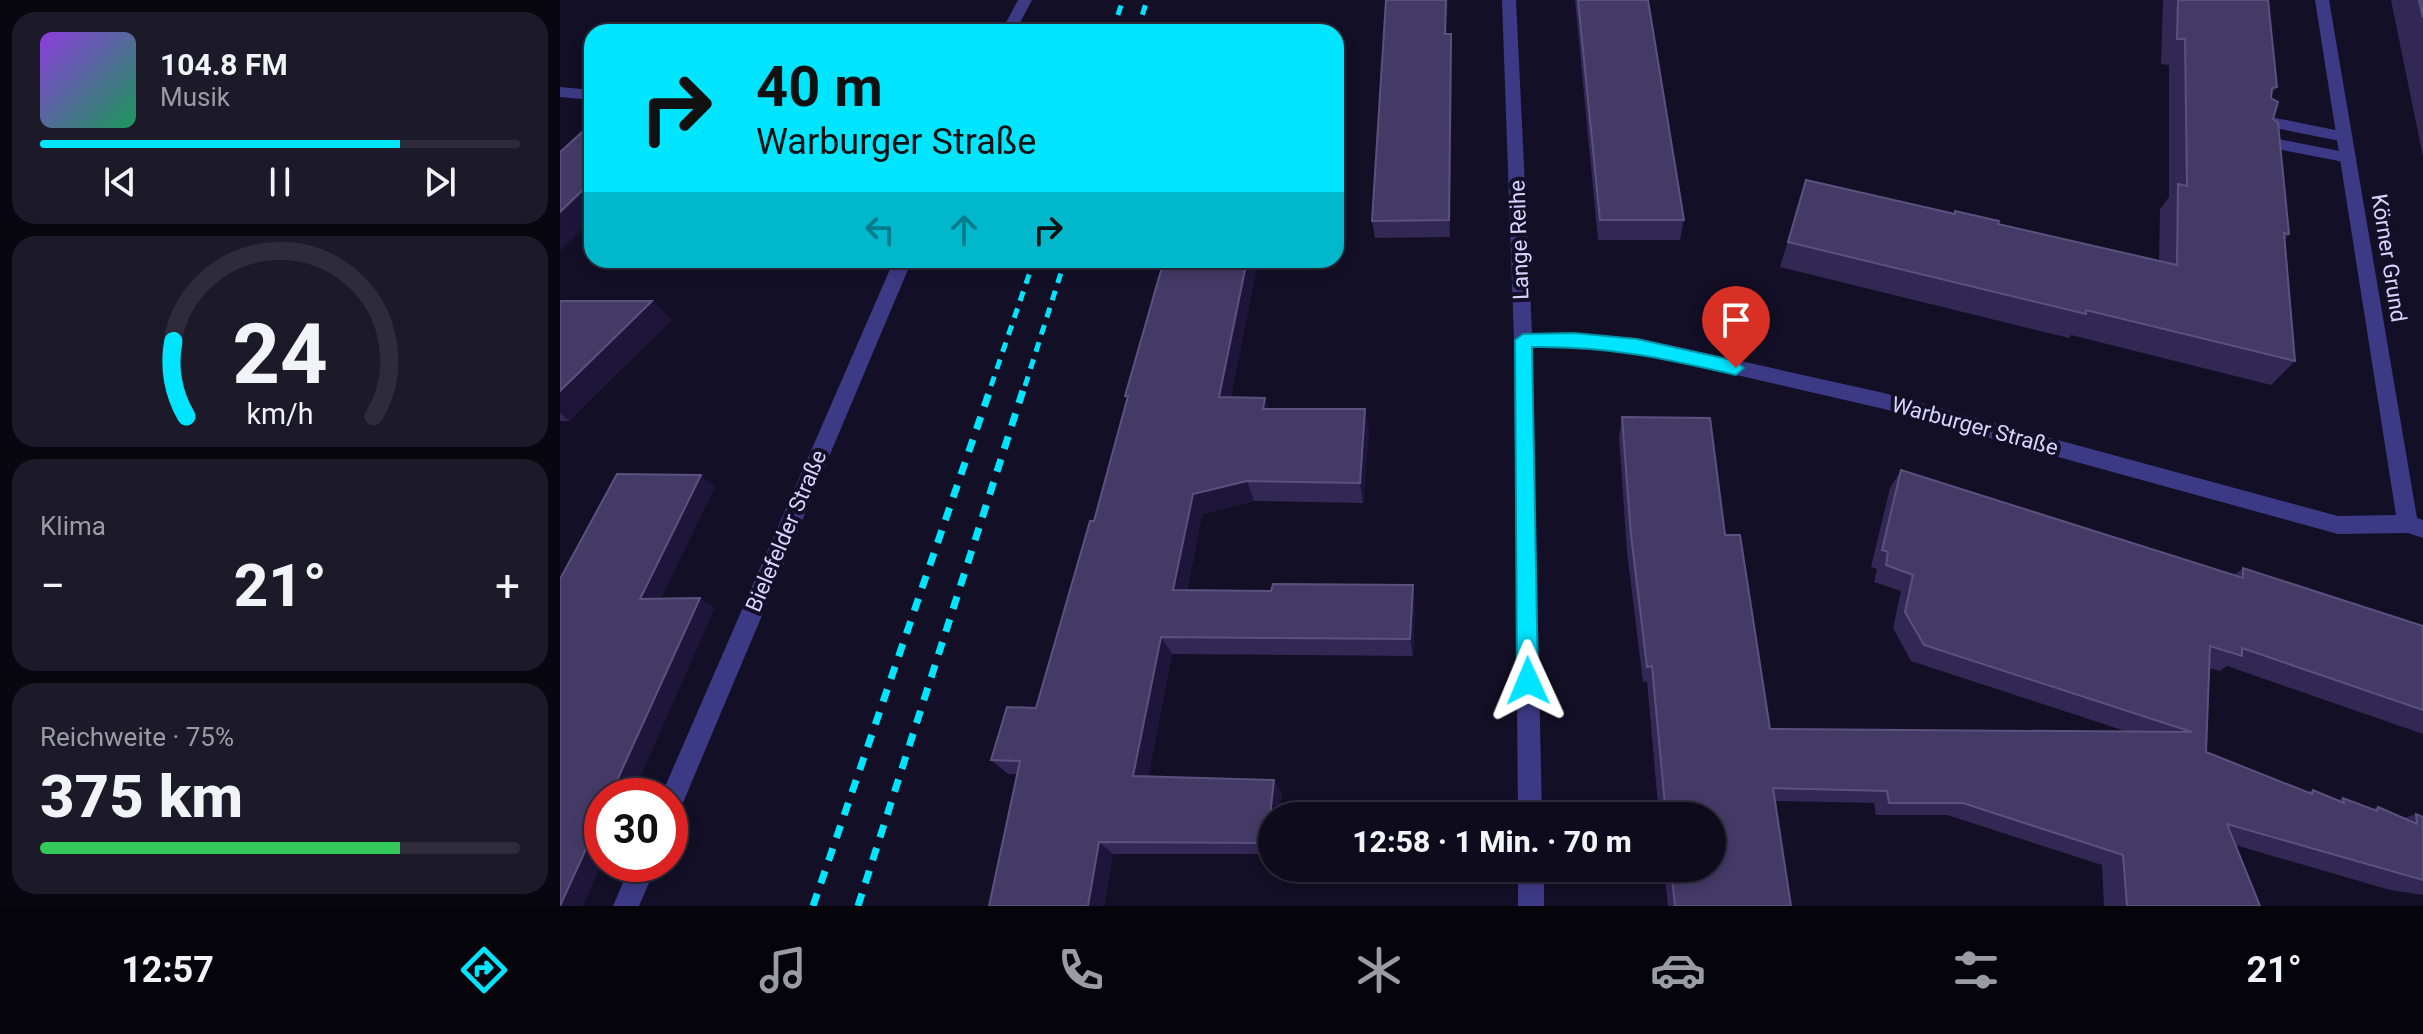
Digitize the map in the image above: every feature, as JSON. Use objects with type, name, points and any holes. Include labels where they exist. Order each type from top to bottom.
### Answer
[{"type":"street","points":[[1012,24],[1025,0]]},
{"type":"street","name":"Lange Reihe","points":[[1509,0],[1523,340],[1530,802]]},
{"type":"street","name":"Körner Grund","points":[[2322,0],[2416,527]]},
{"type":"street","points":[[560,92],[584,94]]},
{"type":"street","points":[[2261,120],[2345,137]]},
{"type":"street","points":[[2263,141],[2349,158]]},
{"type":"street","name":"Bielefelder Straße","points":[[681,778],[900,268]]},
{"type":"street","name":"Warburger Straße","points":[[1523,340],[1637,345],[1884,401],[2338,525],[2416,527]]},
{"type":"street","points":[[626,906],[636,882]]},
{"type":"street","points":[[1531,882],[1531,906]]},
{"type":"building","points":[[1386,0],[1446,0],[1445,34],[1451,34],[1449,220],[1372,221]]},
{"type":"building","points":[[1578,0],[1648,0],[1684,220],[1600,220]]},
{"type":"building","points":[[2178,0],[2268,0],[2277,87],[2272,88],[2271,98],[2278,102],[2273,119],[2278,123],[2289,234],[2284,233],[2295,361],[1788,242],[1806,180],[1999,221],[1998,224],[2177,265],[2178,184],[2187,186],[2185,39],[2177,39]]},
{"type":"building","points":[[584,130],[584,189],[560,212],[560,152]]},
{"type":"building","points":[[1162,268],[1245,268],[1219,397],[1265,398],[1263,409],[1365,409],[1360,483],[1247,481],[1193,494],[1173,590],[1271,591],[1273,584],[1413,585],[1410,639],[1161,637],[1133,776],[1274,780],[1272,802],[1258,802],[1258,843],[1099,842],[1088,906],[989,906],[1020,761],[991,760],[1007,707],[1036,708],[1090,521],[1094,521],[1128,396],[1125,396]]},
{"type":"building","points":[[560,301],[652,301],[560,391]]},
{"type":"building","points":[[1622,417],[1710,418],[1725,535],[1740,535],[1770,729],[2192,732],[1924,645],[1905,612],[1913,575],[1886,565],[1888,552],[1882,550],[1901,470],[2243,578],[2243,568],[2423,626],[2423,710],[2242,648],[2242,656],[2210,646],[2206,752],[2312,794],[2313,790],[2344,803],[2343,798],[2377,811],[2378,807],[2417,824],[2416,814],[2423,817],[2423,880],[2227,824],[2260,906],[2127,906],[2123,855],[1963,803],[1889,803],[1887,791],[1773,788],[1791,906],[1675,906],[1672,882],[1726,882],[1726,802],[1665,802],[1652,666],[1647,667],[1631,535]]},
{"type":"building","points":[[617,474],[701,475],[640,599],[700,598],[618,778],[584,778],[584,853],[560,906],[560,579]]},
{"type":"railway","points":[[1115,24],[1123,0]]},
{"type":"railway","points":[[1140,24],[1147,0]]},
{"type":"railway","points":[[991,386],[1031,268]]},
{"type":"railway","points":[[1025,386],[1062,268]]},
{"type":"railway","points":[[813,906],[992,384]]},
{"type":"railway","points":[[858,906],[1025,384]]},
{"type":"route","points":[[1528,681],[1523,340],[1637,345],[1736,368]]}]
